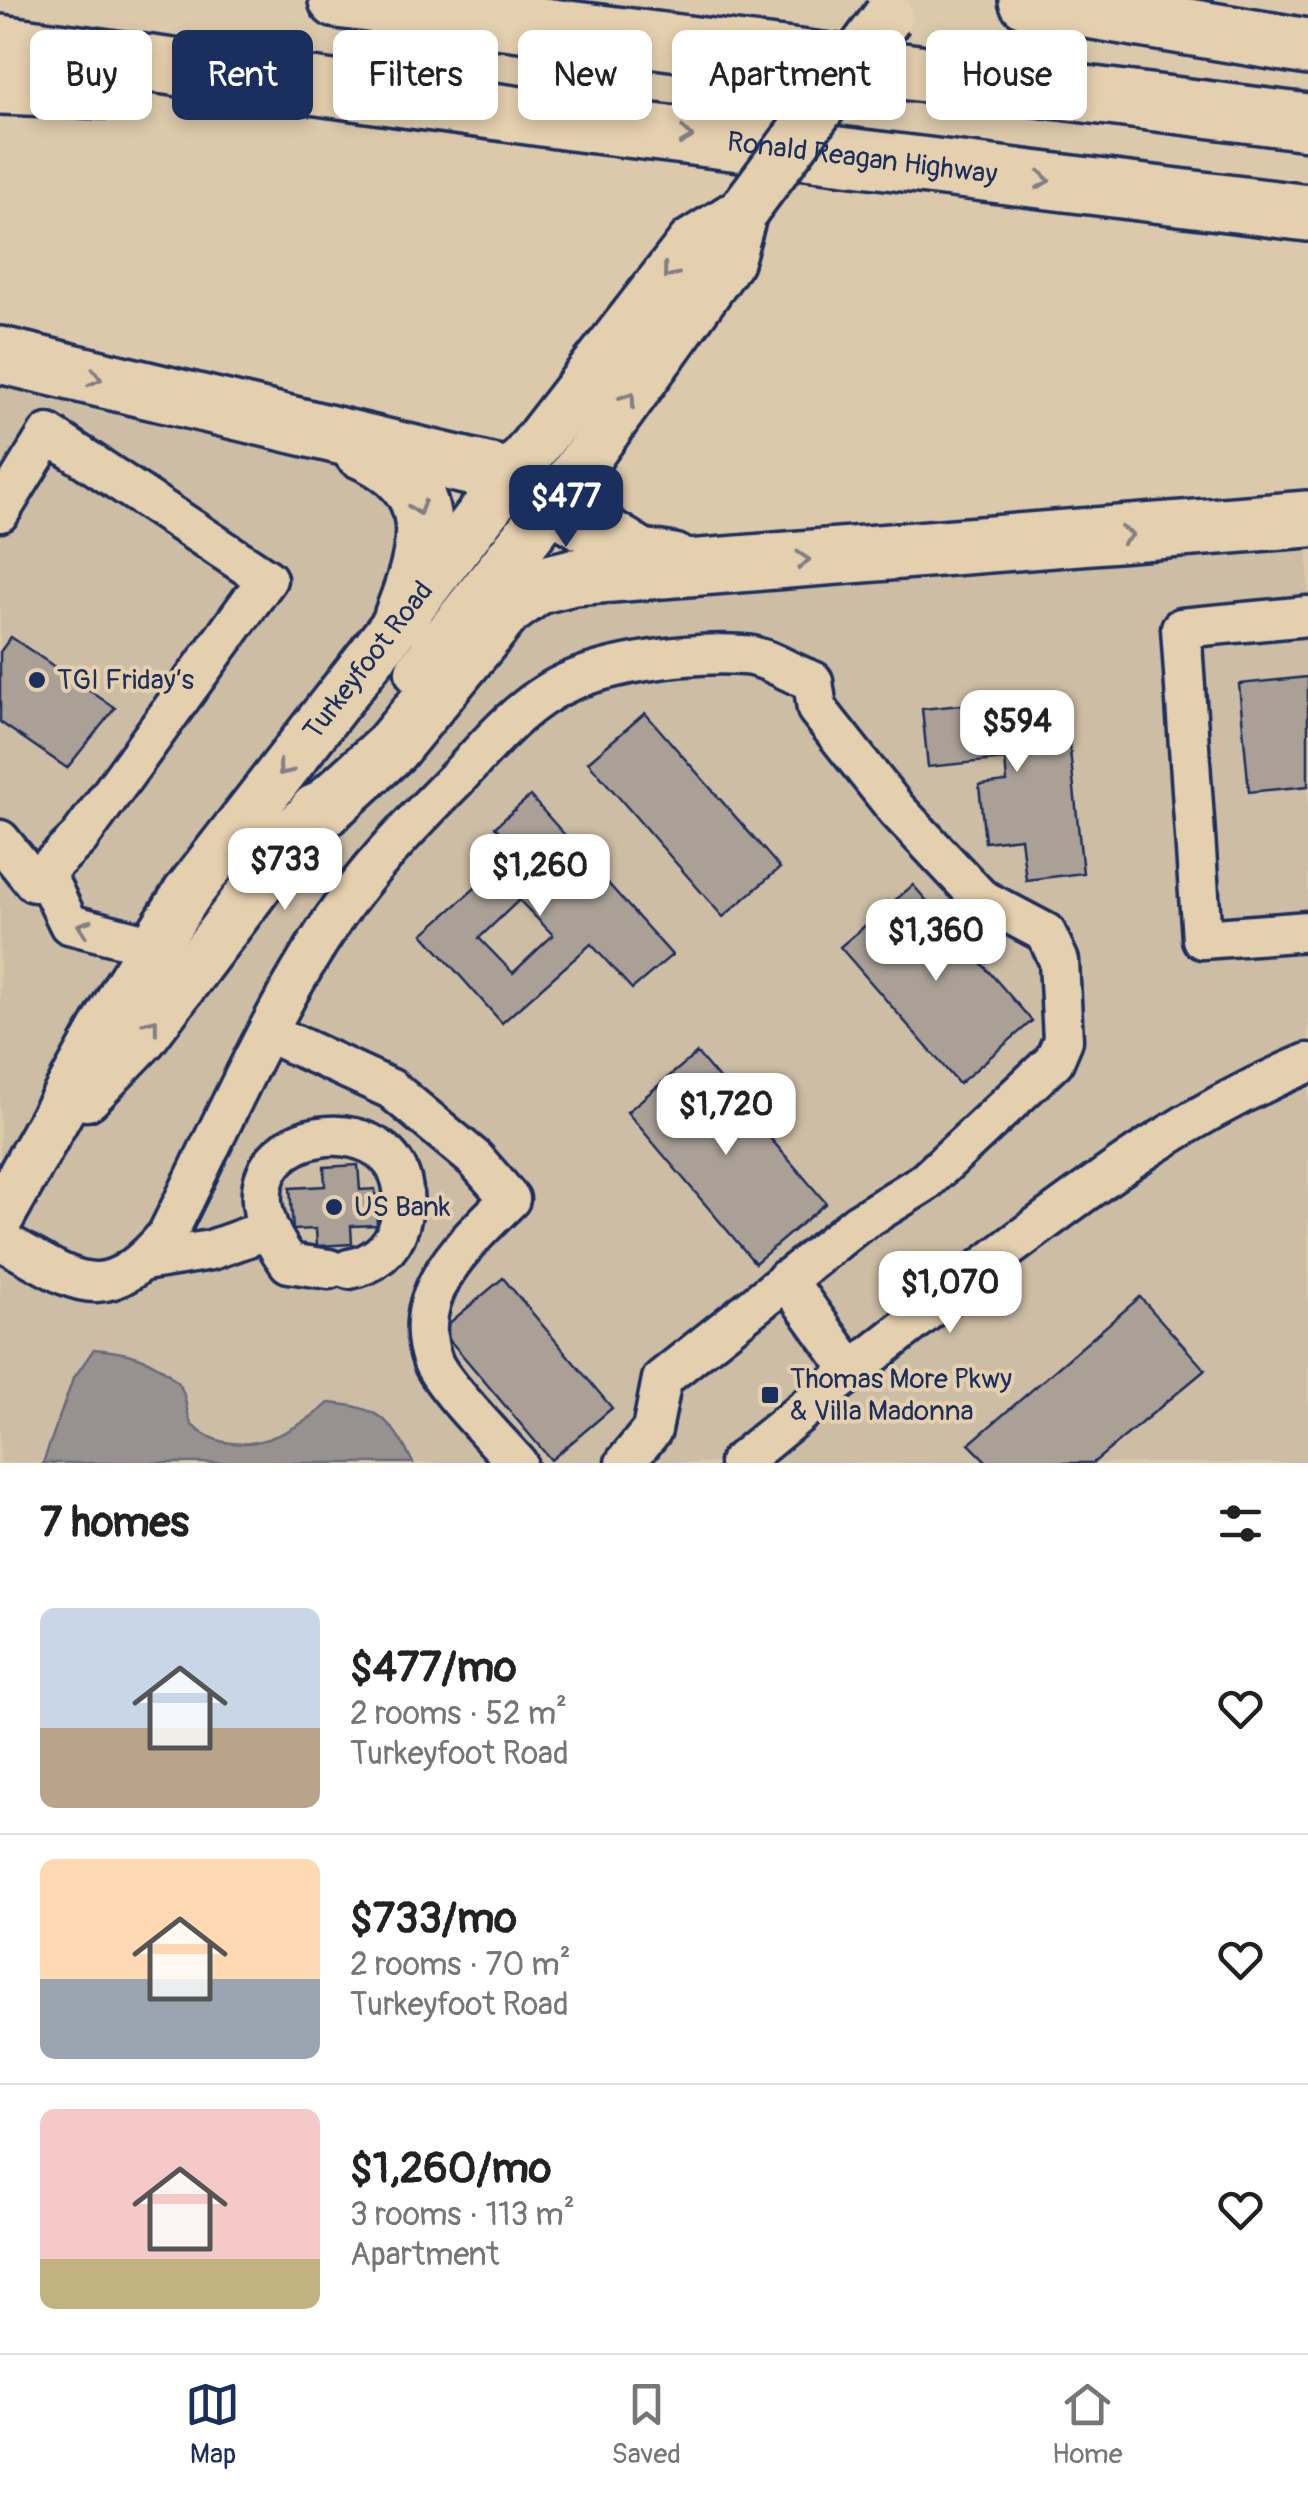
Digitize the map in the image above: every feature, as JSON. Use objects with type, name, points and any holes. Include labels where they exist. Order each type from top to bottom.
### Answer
[{"type":"highway","points":[[336,0],[1308,122]]},
{"type":"highway","points":[[1027,0],[1308,46]]},
{"type":"highway","name":"Ronald Reagan Highway","points":[[0,44],[333,88]]},
{"type":"highway","points":[[0,86],[333,100]]},
{"type":"highway","name":"Ronald Reagan Highway","points":[[498,110],[1308,213]]},
{"type":"highway","points":[[0,355],[507,476],[642,557],[706,567]]},
{"type":"highway","points":[[316,432],[374,456],[418,497],[424,560],[402,617]]},
{"type":"highway","points":[[292,838],[391,748],[504,610],[537,586],[573,577],[1308,520]]},
{"type":"main road","name":"Turkeyfoot Road","points":[[37,1147],[142,1038],[552,504],[730,260],[743,211],[900,0]]},
{"type":"main road","name":"Turkeyfoot Road","points":[[0,1216],[187,894],[692,242],[743,211]]},
{"type":"street","points":[[0,512],[48,434],[267,579],[79,838],[34,882],[0,840]]},
{"type":"street","points":[[1308,616],[1181,628],[1202,939],[1308,931]]},
{"type":"street","points":[[0,1240],[83,1282],[124,1277],[166,1235],[269,1032],[333,920],[389,847],[522,710],[554,689],[592,672],[632,663],[744,655],[813,681],[816,709],[897,810],[980,898],[1046,934],[1059,962],[1063,1040],[1054,1061],[925,1182],[857,1224],[662,1380],[652,1430],[625,1463]]},
{"type":"street","points":[[44,872],[70,924],[154,946]]},
{"type":"street","points":[[269,1032],[391,1089],[475,1159],[510,1199],[440,1277],[425,1310],[434,1363],[516,1463]]},
{"type":"street","points":[[740,1463],[852,1370],[1132,1154],[1222,1100],[1308,1063]]},
{"type":"street","points":[[376,1148],[412,1107]]},
{"type":"street","points":[[334,1133],[356,1137],[376,1148],[392,1165],[402,1186],[404,1210],[397,1232],[384,1252],[365,1266],[339,1269],[289,1263],[267,1230],[262,1207],[264,1184],[274,1163],[290,1147],[310,1136],[334,1133]]},
{"type":"street","points":[[144,1261],[211,1250],[267,1230]]},
{"type":"street","points":[[786,1279],[852,1370]]},
{"type":"shaded area","points":[[0,355],[400,477],[403,616],[481,593],[1308,519],[1308,1463],[0,1463]]},
{"type":"shaded area","points":[[94,1349],[139,1357],[159,1367],[183,1391],[192,1425],[208,1436],[226,1442],[262,1441],[297,1426],[329,1403],[346,1405],[382,1418],[413,1463],[43,1463],[73,1379]]},
{"type":"building","name":"TGI Friday’s","points":[[11,637],[115,708],[67,768],[0,722],[0,652]]},
{"type":"building","points":[[1308,677],[1308,786],[1249,792],[1239,684]]},
{"type":"building","points":[[1064,694],[1083,873],[1026,880],[1021,838],[985,842],[979,785],[1007,782],[1005,759],[928,767],[922,709]]},
{"type":"building","points":[[645,713],[780,868],[723,917],[588,762]]},
{"type":"building","points":[[530,796],[672,955],[632,989],[591,944],[502,1023],[423,934],[517,851],[495,827]],"holes":[[[519,900],[553,935],[513,973],[479,938]]]},
{"type":"building","points":[[913,885],[1032,1021],[959,1084],[840,947]]},
{"type":"building","points":[[697,1053],[826,1203],[755,1263],[627,1112]]},
{"type":"building","name":"US Bank","points":[[358,1165],[360,1190],[375,1189],[377,1225],[351,1226],[352,1244],[317,1246],[316,1229],[293,1230],[290,1188],[325,1186],[324,1167]]},
{"type":"building","points":[[503,1278],[612,1408],[551,1460],[441,1330]]},
{"type":"building","points":[[1140,1297],[1205,1370],[1093,1463],[988,1463],[969,1444]]},
{"type":"place","name":"TGI Friday’s","points":[[37,680]]},
{"type":"place","name":"US Bank","points":[[334,1207]]},
{"type":"place","name":"Thomas More Pkwy & Villa Madonna","points":[[770,1395]]}]
